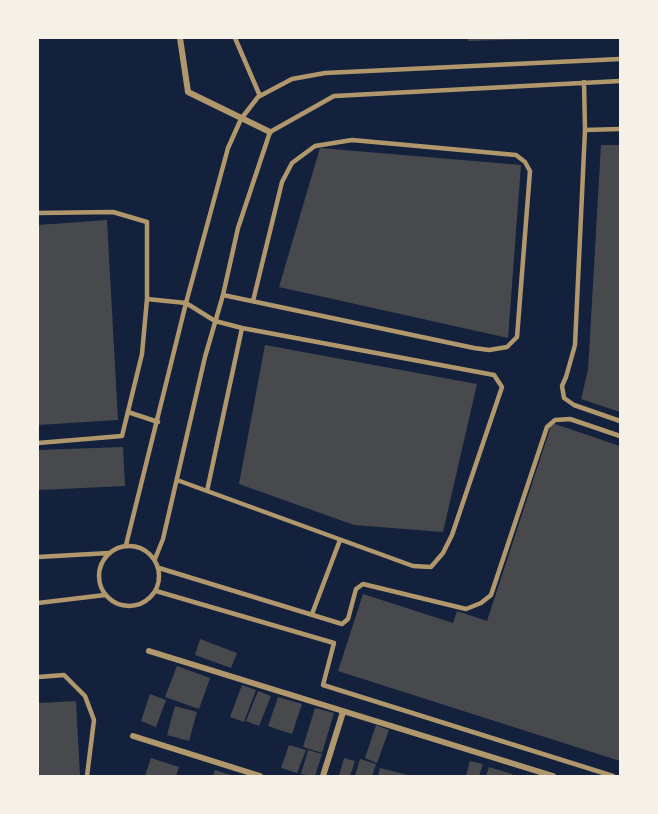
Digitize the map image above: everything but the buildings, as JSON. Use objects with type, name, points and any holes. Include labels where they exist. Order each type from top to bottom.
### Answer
[{"type":"street","points":[[180,38],[188,92],[270,132]]},
{"type":"street","points":[[149,651],[553,777]]},
{"type":"street","points":[[323,777],[343,712]]},
{"type":"street","points":[[133,736],[260,777]]},
{"type":"lane","points":[[235,38],[260,96]]},
{"type":"lane","points":[[126,546],[186,303],[228,148],[241,119],[260,96],[292,79],[325,73],[621,59]]},
{"type":"lane","points":[[155,559],[163,539],[205,357],[223,295],[238,228],[270,132],[334,96],[621,81]]},
{"type":"lane","points":[[584,82],[585,130],[575,345],[562,386],[564,398],[574,405],[621,421]]},
{"type":"lane","points":[[585,130],[621,129]]},
{"type":"lane","points":[[223,295],[474,348],[489,350],[507,346],[517,338],[530,171],[525,162],[516,155],[352,140],[315,146],[292,163],[282,182],[254,301]]},
{"type":"lane","points":[[38,213],[113,212],[147,222],[147,299],[142,354],[122,435],[38,443]]},
{"type":"lane","points":[[147,299],[186,303],[215,321],[242,328],[494,375],[502,387],[452,535],[443,553],[431,567],[413,566],[177,480]]},
{"type":"lane","points":[[207,491],[242,328]]},
{"type":"lane","points":[[128,412],[158,422]]},
{"type":"lane","points":[[159,568],[342,624],[348,619],[356,589],[363,584],[466,609],[491,595],[547,427],[555,420],[570,420],[621,436]]},
{"type":"lane","points":[[312,614],[340,540]]},
{"type":"lane","points":[[38,557],[109,553],[126,546],[142,548],[155,559],[160,577],[156,591],[144,603],[123,606],[113,602],[105,595],[99,578],[103,560],[109,553]]},
{"type":"lane","points":[[156,591],[334,643],[323,685],[613,777]]},
{"type":"lane","points":[[38,603],[105,595]]},
{"type":"lane","points":[[38,677],[64,675],[85,696],[94,720],[87,777]]}]
